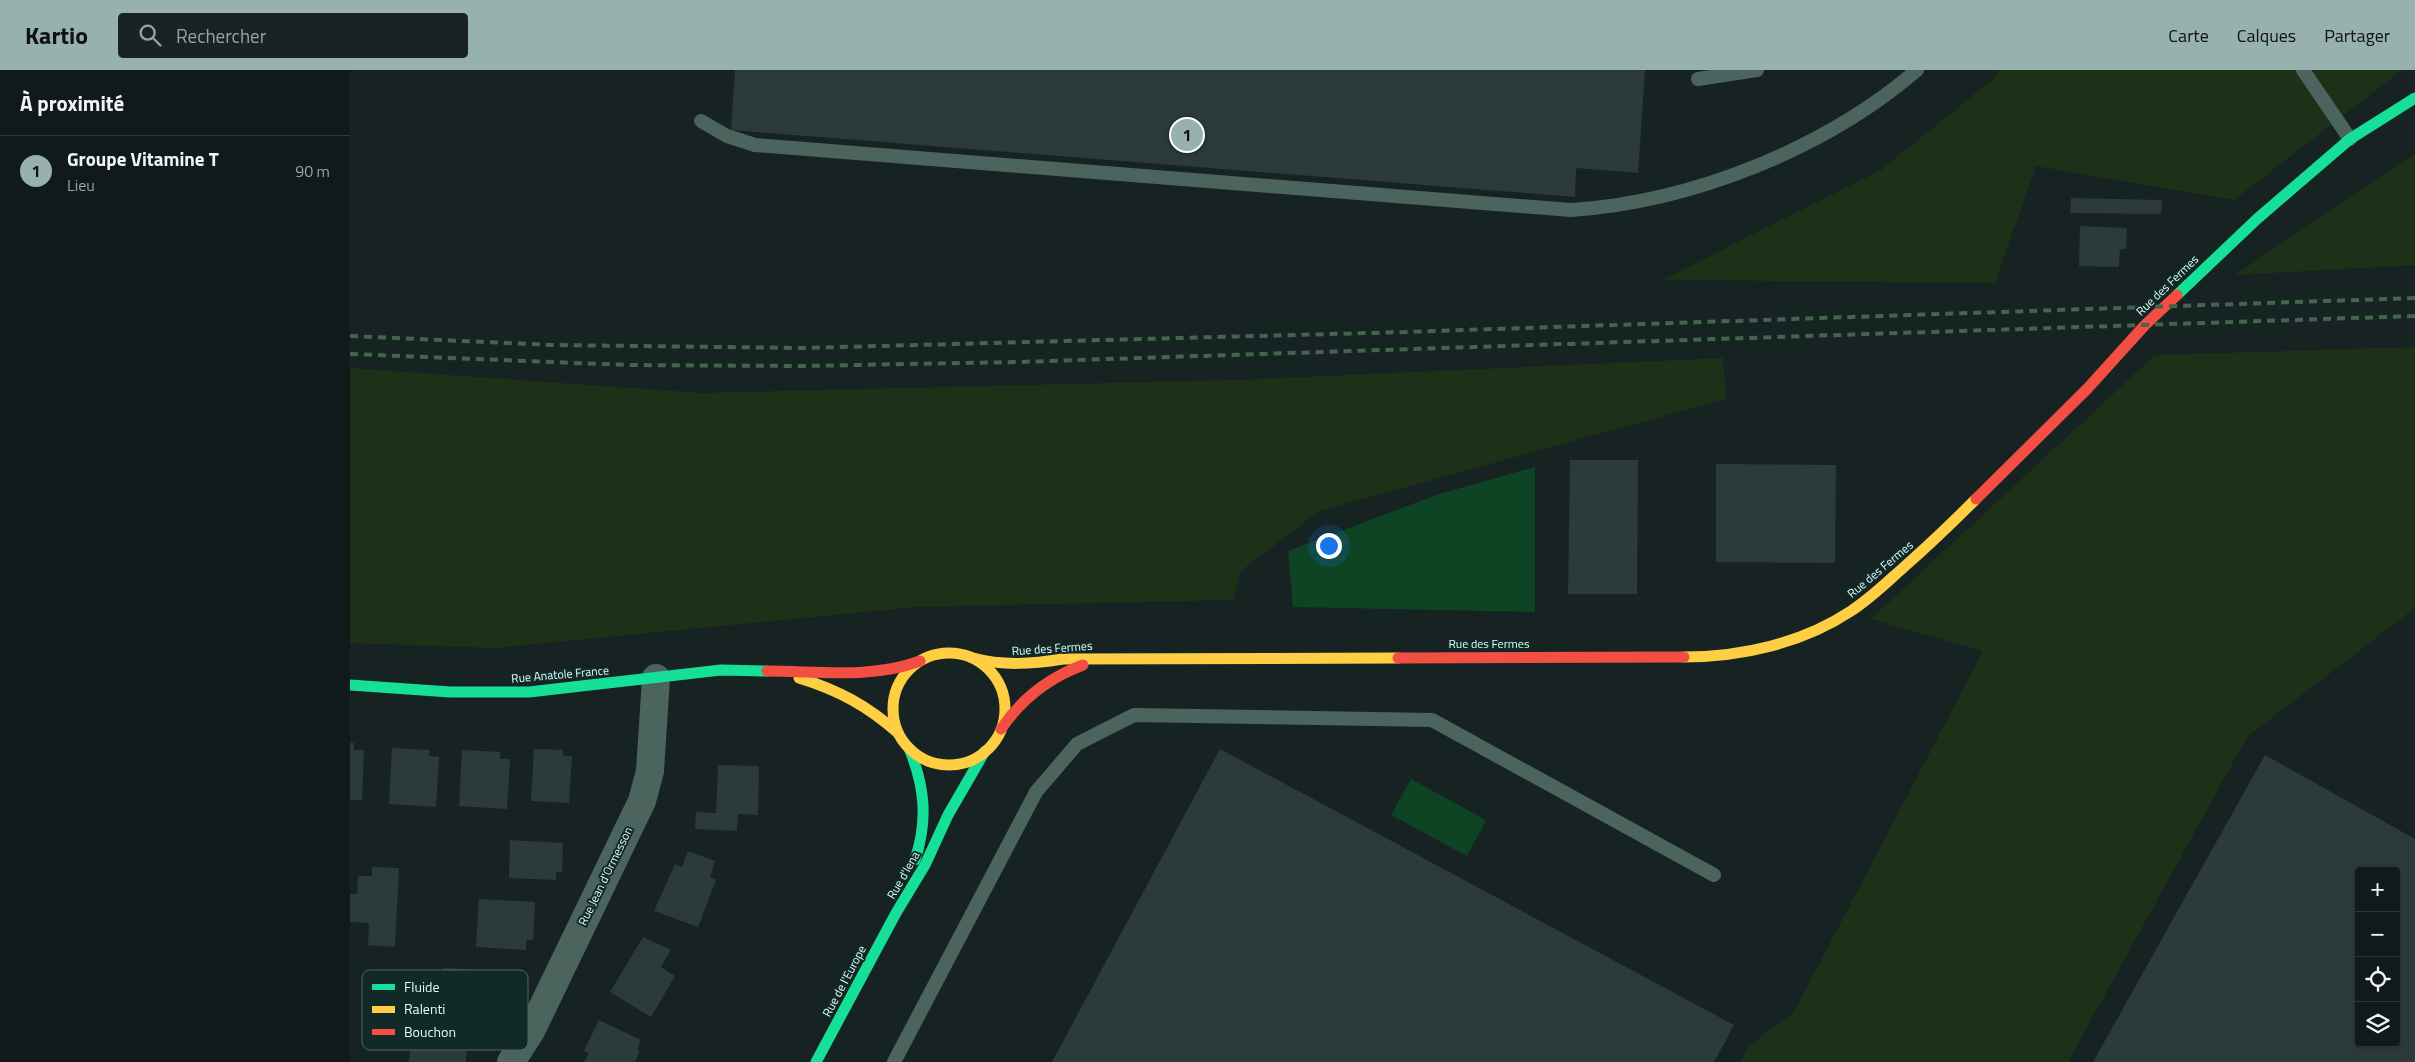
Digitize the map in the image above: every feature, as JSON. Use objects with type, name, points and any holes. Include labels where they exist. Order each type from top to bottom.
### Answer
[{"type":"street","name":"Rue des Fermes","points":[[973,658],[989,663],[1022,664],[1062,659],[1711,657],[1746,652],[1808,634],[1857,608],[1901,572],[2087,389],[2146,325],[2295,184],[2350,140],[2415,98]]},
{"type":"street","points":[[946,652],[973,658],[994,676],[1002,692],[1005,711],[1001,729],[985,751],[969,761],[951,765],[932,762],[909,748],[898,733],[893,716],[894,697],[900,680],[920,661],[946,652]]},
{"type":"street","name":"Rue des Fermes","points":[[1001,729],[1020,703],[1034,690],[1074,668],[1104,659]]},
{"type":"street","name":"Rue Anatole France","points":[[350,685],[450,692],[512,693],[550,691],[721,670],[876,672],[901,668],[920,661]]},
{"type":"street","name":"Rue Anatole France","points":[[771,671],[828,686],[852,696],[871,708],[898,733]]},
{"type":"street","name":"Rue Jean d'Ormesson","points":[[528,1034],[642,801],[650,771],[656,678]]},
{"type":"street","name":"Rue d'Iena","points":[[896,913],[917,856],[925,810],[923,785],[909,748]]},
{"type":"street","name":"Rue d'Iena","points":[[896,913],[926,865],[948,816],[985,751]]},
{"type":"street","name":"Rue de l'Europe","points":[[816,1062],[896,913]]},
{"type":"street","name":"Rue Jean d'Ormesson","points":[[511,1062],[518,1050]]},
{"type":"lane","points":[[1698,79],[1757,70]]},
{"type":"lane","points":[[701,121],[726,136],[755,145],[1571,210],[1632,202],[1660,195],[1724,178],[1787,154],[1848,120],[1893,90],[1916,70]]},
{"type":"lane","points":[[2303,70],[2350,140]]},
{"type":"lane","points":[[894,1062],[1036,792],[1077,744],[1134,715],[1432,720],[1714,875]]},
{"type":"shaded area","points":[[2000,70],[2402,70],[2234,200],[2036,166],[1995,283],[1662,280],[1881,170],[1992,80]]},
{"type":"shaded area","points":[[2415,154],[2415,265],[2235,275]]},
{"type":"shaded area","points":[[2415,347],[2415,608],[2247,737],[2068,1062],[1740,1062],[1749,1046],[1794,1012],[1983,651],[1871,619],[2155,355]]},
{"type":"shaded area","points":[[1723,358],[1726,399],[1319,511],[1241,571],[1233,600],[916,607],[496,648],[350,643],[350,368],[702,393],[1236,380]]},
{"type":"shaded area","points":[[1535,467],[1535,612],[1293,607],[1288,551],[1439,494]]},
{"type":"shaded area","points":[[1411,779],[1486,820],[1467,856],[1391,815]]},
{"type":"building","points":[[735,70],[1645,70],[1638,173],[1576,168],[1575,197],[731,130]]},
{"type":"building","points":[[2071,198],[2162,200],[2161,214],[2070,213]]},
{"type":"building","points":[[2080,226],[2127,228],[2126,249],[2120,249],[2119,267],[2079,266]]},
{"type":"building","points":[[1570,460],[1638,460],[1637,594],[1568,594]]},
{"type":"building","points":[[1716,464],[1836,465],[1835,563],[1716,562]]},
{"type":"building","points":[[350,743],[354,743],[354,750],[364,750],[362,800],[350,800]]},
{"type":"building","points":[[392,748],[429,750],[429,756],[439,757],[436,807],[389,804]]},
{"type":"building","points":[[534,749],[563,750],[563,756],[572,756],[569,803],[531,801]]},
{"type":"building","points":[[1220,749],[1734,1025],[1714,1062],[1052,1062]]},
{"type":"building","points":[[462,750],[500,752],[500,759],[510,759],[507,809],[459,806]]},
{"type":"building","points":[[2265,755],[2415,839],[2415,1062],[2093,1062]]},
{"type":"building","points":[[718,765],[759,766],[758,815],[738,814],[737,831],[695,829],[696,812],[716,813]]},
{"type":"building","points":[[510,840],[563,843],[562,872],[556,872],[556,880],[509,878]]},
{"type":"building","points":[[688,851],[715,861],[710,877],[716,880],[698,927],[654,911],[675,864],[682,867]]},
{"type":"building","points":[[372,867],[399,868],[395,947],[368,945],[369,923],[350,922],[350,894],[357,894],[358,876],[372,876]]},
{"type":"building","points":[[479,899],[535,902],[533,940],[526,940],[526,950],[476,947]]},
{"type":"building","points":[[643,937],[671,950],[661,967],[675,976],[651,1017],[610,992]]},
{"type":"building","points":[[443,968],[481,970],[443,970]]},
{"type":"building","points":[[599,1020],[641,1040],[637,1050],[640,1051],[635,1062],[584,1062],[589,1053],[584,1051]]},
{"type":"building","points":[[410,1050],[466,1050],[466,1062],[409,1062]]},
{"type":"railway","points":[[350,336],[552,345],[802,348],[1406,332],[2415,298]]},
{"type":"railway","points":[[350,354],[627,365],[801,366],[1018,362],[2415,316]]},
{"type":"traffic: fast","points":[[2177,295],[2257,219],[2350,139],[2415,98]]},
{"type":"traffic: fast","points":[[350,685],[450,692],[529,692],[721,670],[767,671]]},
{"type":"traffic: fast","points":[[909,748],[919,776],[923,804],[922,831],[915,860]]},
{"type":"traffic: fast","points":[[816,1062],[896,913],[925,865],[948,815],[985,751]]},
{"type":"traffic: slow","points":[[1684,657],[1750,651],[1792,640],[1832,622],[1879,590],[1976,499]]},
{"type":"traffic: slow","points":[[949,653],[970,657],[989,669],[1001,688],[1005,709],[1001,730],[989,749],[970,761],[949,765],[928,761],[909,749],[897,730],[893,709],[897,688],[909,669],[928,657],[949,653]]},
{"type":"traffic: slow","points":[[973,658],[984,661],[1018,663],[1063,659],[1398,658]]},
{"type":"traffic: slow","points":[[799,678],[852,700],[887,723],[898,733]]},
{"type":"traffic: jam","points":[[1976,499],[2087,389],[2145,325],[2177,295]]},
{"type":"traffic: jam","points":[[1398,658],[1684,657]]},
{"type":"traffic: jam","points":[[767,671],[864,672],[902,667],[920,661]]},
{"type":"traffic: jam","points":[[1001,729],[1018,708],[1037,690],[1058,676],[1083,665]]},
{"type":"place","name":"Groupe Vitamine T","points":[[1187,135]]}]
